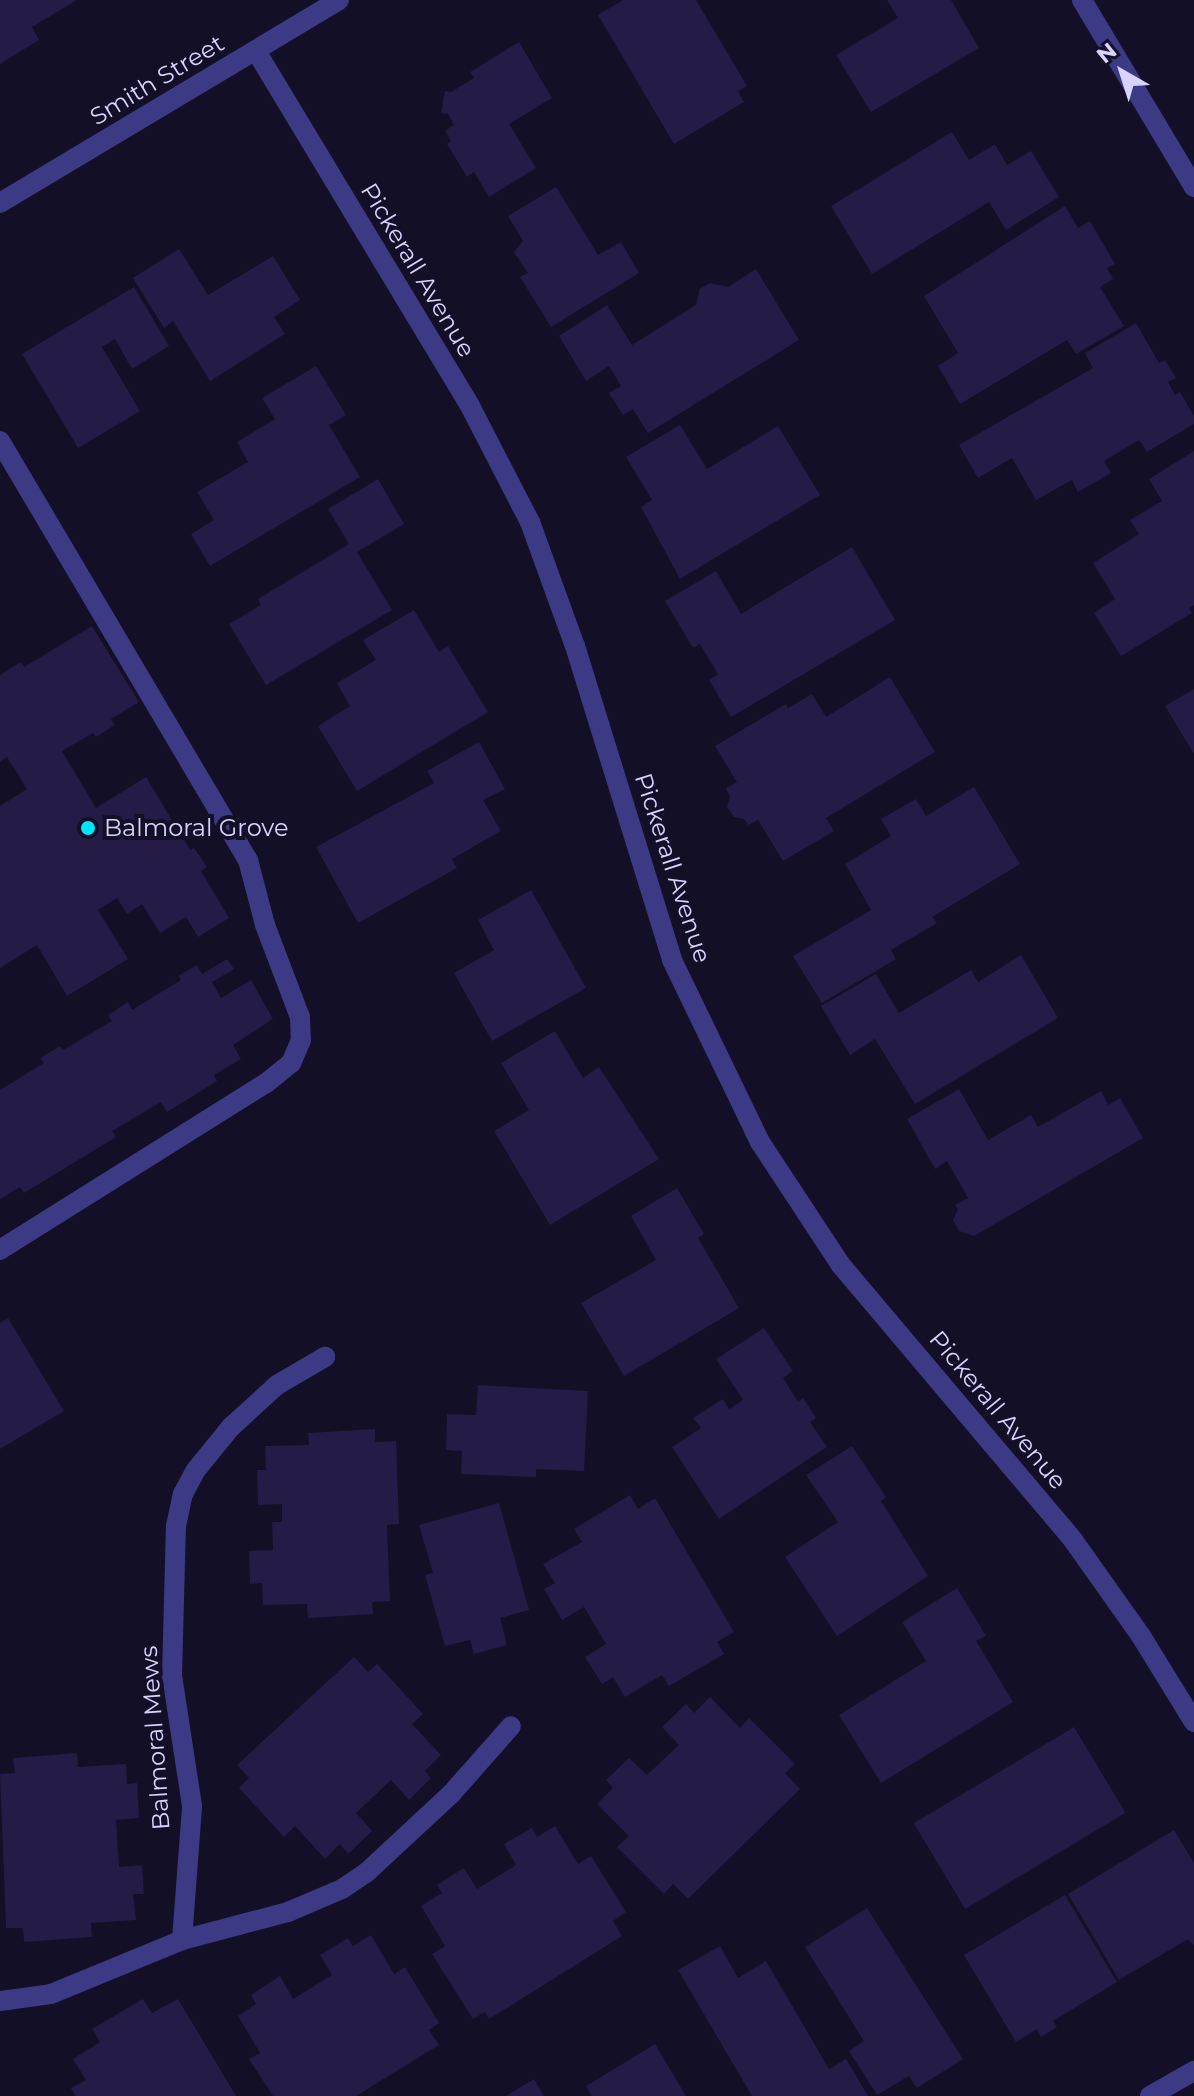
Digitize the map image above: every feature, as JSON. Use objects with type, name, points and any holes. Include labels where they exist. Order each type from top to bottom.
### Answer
[{"type":"street","name":"Smith Street","points":[[0,203],[339,0]]},
{"type":"street","points":[[1082,0],[1194,187]]},
{"type":"street","name":"Pickerall Avenue","points":[[256,51],[469,404],[530,522],[575,646],[672,960],[760,1142],[840,1264],[1073,1540],[1141,1636],[1194,1722]]},
{"type":"street","points":[[0,441],[248,860],[265,925],[300,1017],[301,1040],[291,1063],[266,1083],[0,1250]]},
{"type":"street","name":"Balmoral Mews","points":[[182,1940],[192,1806],[172,1676],[176,1526],[181,1504],[196,1470],[231,1427],[277,1385],[325,1357]]},
{"type":"street","points":[[0,2001],[51,1994],[182,1940],[288,1912],[342,1889],[366,1873],[452,1793],[511,1726]]},
{"type":"street","points":[[1150,2096],[1194,2071]]},
{"type":"building","points":[[0,0],[77,0],[32,27],[39,40],[0,64]]},
{"type":"building","points":[[623,0],[696,0],[747,86],[738,91],[744,102],[674,144],[598,15]]},
{"type":"building","points":[[887,0],[951,0],[979,48],[871,112],[836,55],[898,18]]},
{"type":"building","points":[[519,42],[552,98],[509,124],[536,168],[489,197],[474,172],[467,177],[447,144],[451,141],[445,131],[454,125],[448,114],[441,113],[445,91],[451,92],[474,78],[470,72]]},
{"type":"building","points":[[952,132],[969,160],[995,144],[1007,165],[1031,151],[1059,197],[1006,230],[989,202],[872,274],[831,206]]},
{"type":"building","points":[[556,187],[598,255],[621,242],[639,273],[551,327],[520,277],[528,273],[514,252],[523,241],[508,216]]},
{"type":"building","points":[[1065,206],[1078,228],[1090,221],[1115,264],[1107,268],[1113,279],[1100,287],[1124,326],[1076,354],[1067,340],[960,404],[938,366],[958,353],[924,296]]},
{"type":"building","points":[[179,249],[208,295],[273,256],[300,300],[274,317],[285,334],[210,381],[173,321],[164,328],[133,278]]},
{"type":"building","points":[[756,269],[799,340],[648,433],[633,409],[623,415],[609,393],[621,386],[609,366],[586,381],[559,336],[607,305],[632,345],[696,305],[700,289],[710,283],[728,287]]},
{"type":"building","points":[[134,287],[169,346],[132,369],[115,339],[102,347],[140,411],[78,448],[22,354]]},
{"type":"building","points":[[1136,323],[1159,363],[1165,360],[1176,378],[1168,382],[1175,395],[1180,392],[1194,416],[1194,424],[1147,452],[1139,440],[1104,461],[1111,473],[1078,492],[1072,480],[1036,500],[1012,458],[978,478],[959,445],[1093,368],[1085,353]]},
{"type":"building","points":[[316,366],[346,415],[329,425],[360,477],[210,566],[191,534],[214,520],[197,492],[248,462],[237,442],[275,419],[262,398]]},
{"type":"building","points":[[680,425],[707,469],[778,426],[820,495],[680,579],[641,507],[652,500],[626,457]]},
{"type":"building","points":[[1194,451],[1194,605],[1189,608],[1192,613],[1121,656],[1094,613],[1115,599],[1093,563],[1139,534],[1130,520],[1162,501],[1149,479]]},
{"type":"building","points":[[378,479],[404,524],[357,552],[392,610],[266,685],[229,624],[261,605],[258,599],[349,544],[328,509]]},
{"type":"building","points":[[852,547],[895,620],[731,717],[709,680],[718,674],[700,644],[693,648],[665,601],[716,571],[741,614]]},
{"type":"building","points":[[414,610],[439,652],[448,646],[488,712],[357,791],[318,726],[350,706],[337,683],[376,660],[363,640]]},
{"type":"building","name":"Balmoral Grove","points":[[92,626],[139,702],[111,719],[115,725],[96,737],[93,733],[62,751],[96,808],[146,777],[190,850],[194,848],[207,867],[201,871],[229,918],[198,937],[186,917],[160,933],[142,904],[127,914],[117,898],[98,910],[128,959],[67,996],[37,945],[0,968],[0,806],[27,789],[7,757],[0,762],[0,675],[21,662],[24,667]]},
{"type":"building","points":[[890,677],[935,752],[826,818],[834,831],[783,861],[758,820],[748,825],[744,819],[734,817],[727,807],[730,797],[726,788],[737,782],[715,746],[786,704],[788,708],[812,694],[826,717]]},
{"type":"building","points":[[1194,689],[1194,754],[1165,706]]},
{"type":"building","points":[[479,742],[505,789],[483,800],[501,831],[452,859],[457,868],[358,923],[316,847],[434,783],[427,771]]},
{"type":"building","points":[[974,787],[1020,864],[932,917],[937,923],[891,950],[896,959],[822,1003],[793,956],[871,910],[845,864],[891,836],[881,819],[916,799],[926,816]]},
{"type":"building","points":[[531,890],[586,988],[492,1041],[454,973],[494,950],[478,920]]},
{"type":"building","points":[[1021,955],[1058,1018],[915,1104],[875,1039],[850,1055],[821,1006],[876,974],[899,1013],[971,970],[978,982]]},
{"type":"building","points":[[227,959],[234,969],[212,982],[221,998],[251,980],[273,1019],[233,1045],[241,1059],[214,1075],[217,1081],[167,1112],[161,1102],[112,1131],[116,1137],[24,1193],[20,1187],[0,1199],[0,1090],[44,1063],[40,1058],[60,1046],[63,1050],[112,1021],[108,1015],[128,1002],[132,1010],[181,980],[178,976],[197,965],[202,974]]},
{"type":"building","points":[[555,1031],[583,1078],[599,1067],[659,1159],[550,1225],[494,1131],[529,1110],[501,1063]]},
{"type":"building","points":[[959,1089],[988,1140],[1031,1115],[1038,1127],[1101,1091],[1108,1105],[1120,1098],[1143,1138],[974,1236],[959,1231],[953,1220],[958,1209],[955,1205],[968,1198],[947,1161],[935,1169],[907,1119]]},
{"type":"building","points":[[677,1188],[704,1234],[698,1238],[739,1308],[624,1376],[581,1303],[656,1260],[631,1216]]},
{"type":"building","points":[[8,1318],[64,1411],[0,1449],[0,1323]]},
{"type":"building","points":[[764,1328],[793,1371],[783,1378],[798,1402],[803,1398],[816,1418],[810,1422],[827,1447],[719,1519],[672,1447],[701,1428],[693,1418],[723,1399],[729,1409],[743,1400],[716,1359]]},
{"type":"building","points":[[478,1385],[588,1391],[584,1471],[536,1469],[536,1477],[461,1474],[462,1451],[446,1450],[447,1414],[476,1415]]},
{"type":"building","points":[[375,1429],[375,1442],[396,1441],[399,1524],[387,1525],[390,1601],[372,1602],[373,1614],[308,1618],[307,1604],[263,1605],[262,1583],[250,1584],[249,1551],[273,1550],[272,1522],[282,1522],[282,1504],[258,1505],[257,1470],[266,1470],[265,1446],[309,1445],[308,1433]]},
{"type":"building","points":[[852,1446],[886,1497],[881,1501],[928,1576],[837,1636],[785,1557],[838,1522],[806,1475]]},
{"type":"building","points":[[630,1495],[638,1509],[655,1498],[734,1632],[717,1642],[724,1654],[669,1686],[662,1675],[625,1697],[613,1677],[602,1684],[585,1657],[606,1644],[584,1607],[562,1620],[544,1589],[555,1583],[543,1564],[582,1542],[574,1529]]},
{"type":"building","points":[[499,1503],[529,1610],[500,1618],[507,1645],[474,1654],[470,1640],[445,1646],[425,1575],[433,1573],[419,1525]]},
{"type":"building","points":[[957,1588],[986,1636],[976,1641],[1013,1702],[881,1783],[839,1715],[926,1661],[902,1622]]},
{"type":"building","points":[[354,1657],[368,1672],[377,1664],[423,1714],[412,1724],[441,1755],[425,1771],[431,1778],[409,1800],[391,1780],[356,1813],[372,1831],[348,1854],[340,1844],[325,1859],[295,1826],[284,1837],[239,1788],[249,1778],[237,1765]]},
{"type":"building","points":[[710,1697],[740,1728],[749,1718],[795,1764],[785,1773],[800,1789],[688,1899],[673,1884],[664,1894],[617,1847],[629,1836],[597,1804],[613,1788],[606,1780],[629,1758],[647,1775],[679,1745],[662,1727],[686,1704],[694,1713]]},
{"type":"building","points":[[1074,1727],[1126,1813],[965,1909],[914,1823]]},
{"type":"building","points":[[77,1753],[78,1767],[126,1764],[127,1784],[137,1783],[139,1818],[116,1820],[119,1867],[142,1865],[144,1894],[133,1894],[136,1920],[91,1923],[92,1937],[24,1942],[23,1928],[6,1928],[0,1774],[15,1773],[13,1758]]},
{"type":"building","points":[[555,1826],[578,1864],[591,1856],[626,1912],[613,1921],[622,1936],[489,2019],[485,2012],[473,2019],[432,1954],[445,1946],[421,1906],[442,1893],[437,1885],[464,1868],[477,1889],[516,1865],[504,1844],[532,1828],[537,1837]]},
{"type":"building","points":[[1174,1830],[1194,1863],[1194,1945],[1188,1939],[1119,1980],[1068,1894]]},
{"type":"building","points":[[1065,1895],[1117,1982],[1053,2021],[1057,2027],[1041,2037],[1037,2029],[1016,2042],[964,1955]]},
{"type":"building","points":[[867,1908],[963,2059],[917,2088],[909,2076],[877,2095],[849,2051],[864,2041],[805,1947]]},
{"type":"building","points":[[371,1935],[394,1974],[405,1967],[439,2023],[429,2030],[439,2045],[356,2096],[273,2096],[249,2059],[260,2053],[238,2016],[256,2004],[251,1995],[280,1976],[293,1999],[332,1975],[320,1955],[348,1938],[353,1946]]},
{"type":"building","points":[[720,1946],[738,1978],[766,1961],[829,2069],[846,2059],[868,2096],[752,2096],[678,1970]]},
{"type":"building","points":[[143,1999],[152,2013],[178,1999],[236,2096],[75,2096],[71,2088],[86,2080],[73,2059],[100,2042],[92,2029]]},
{"type":"building","points":[[655,2044],[686,2096],[592,2096],[586,2086]]},
{"type":"building","points":[[534,2079],[544,2096],[506,2096]]},
{"type":"place","name":"Balmoral Grove","points":[[88,828]]}]
